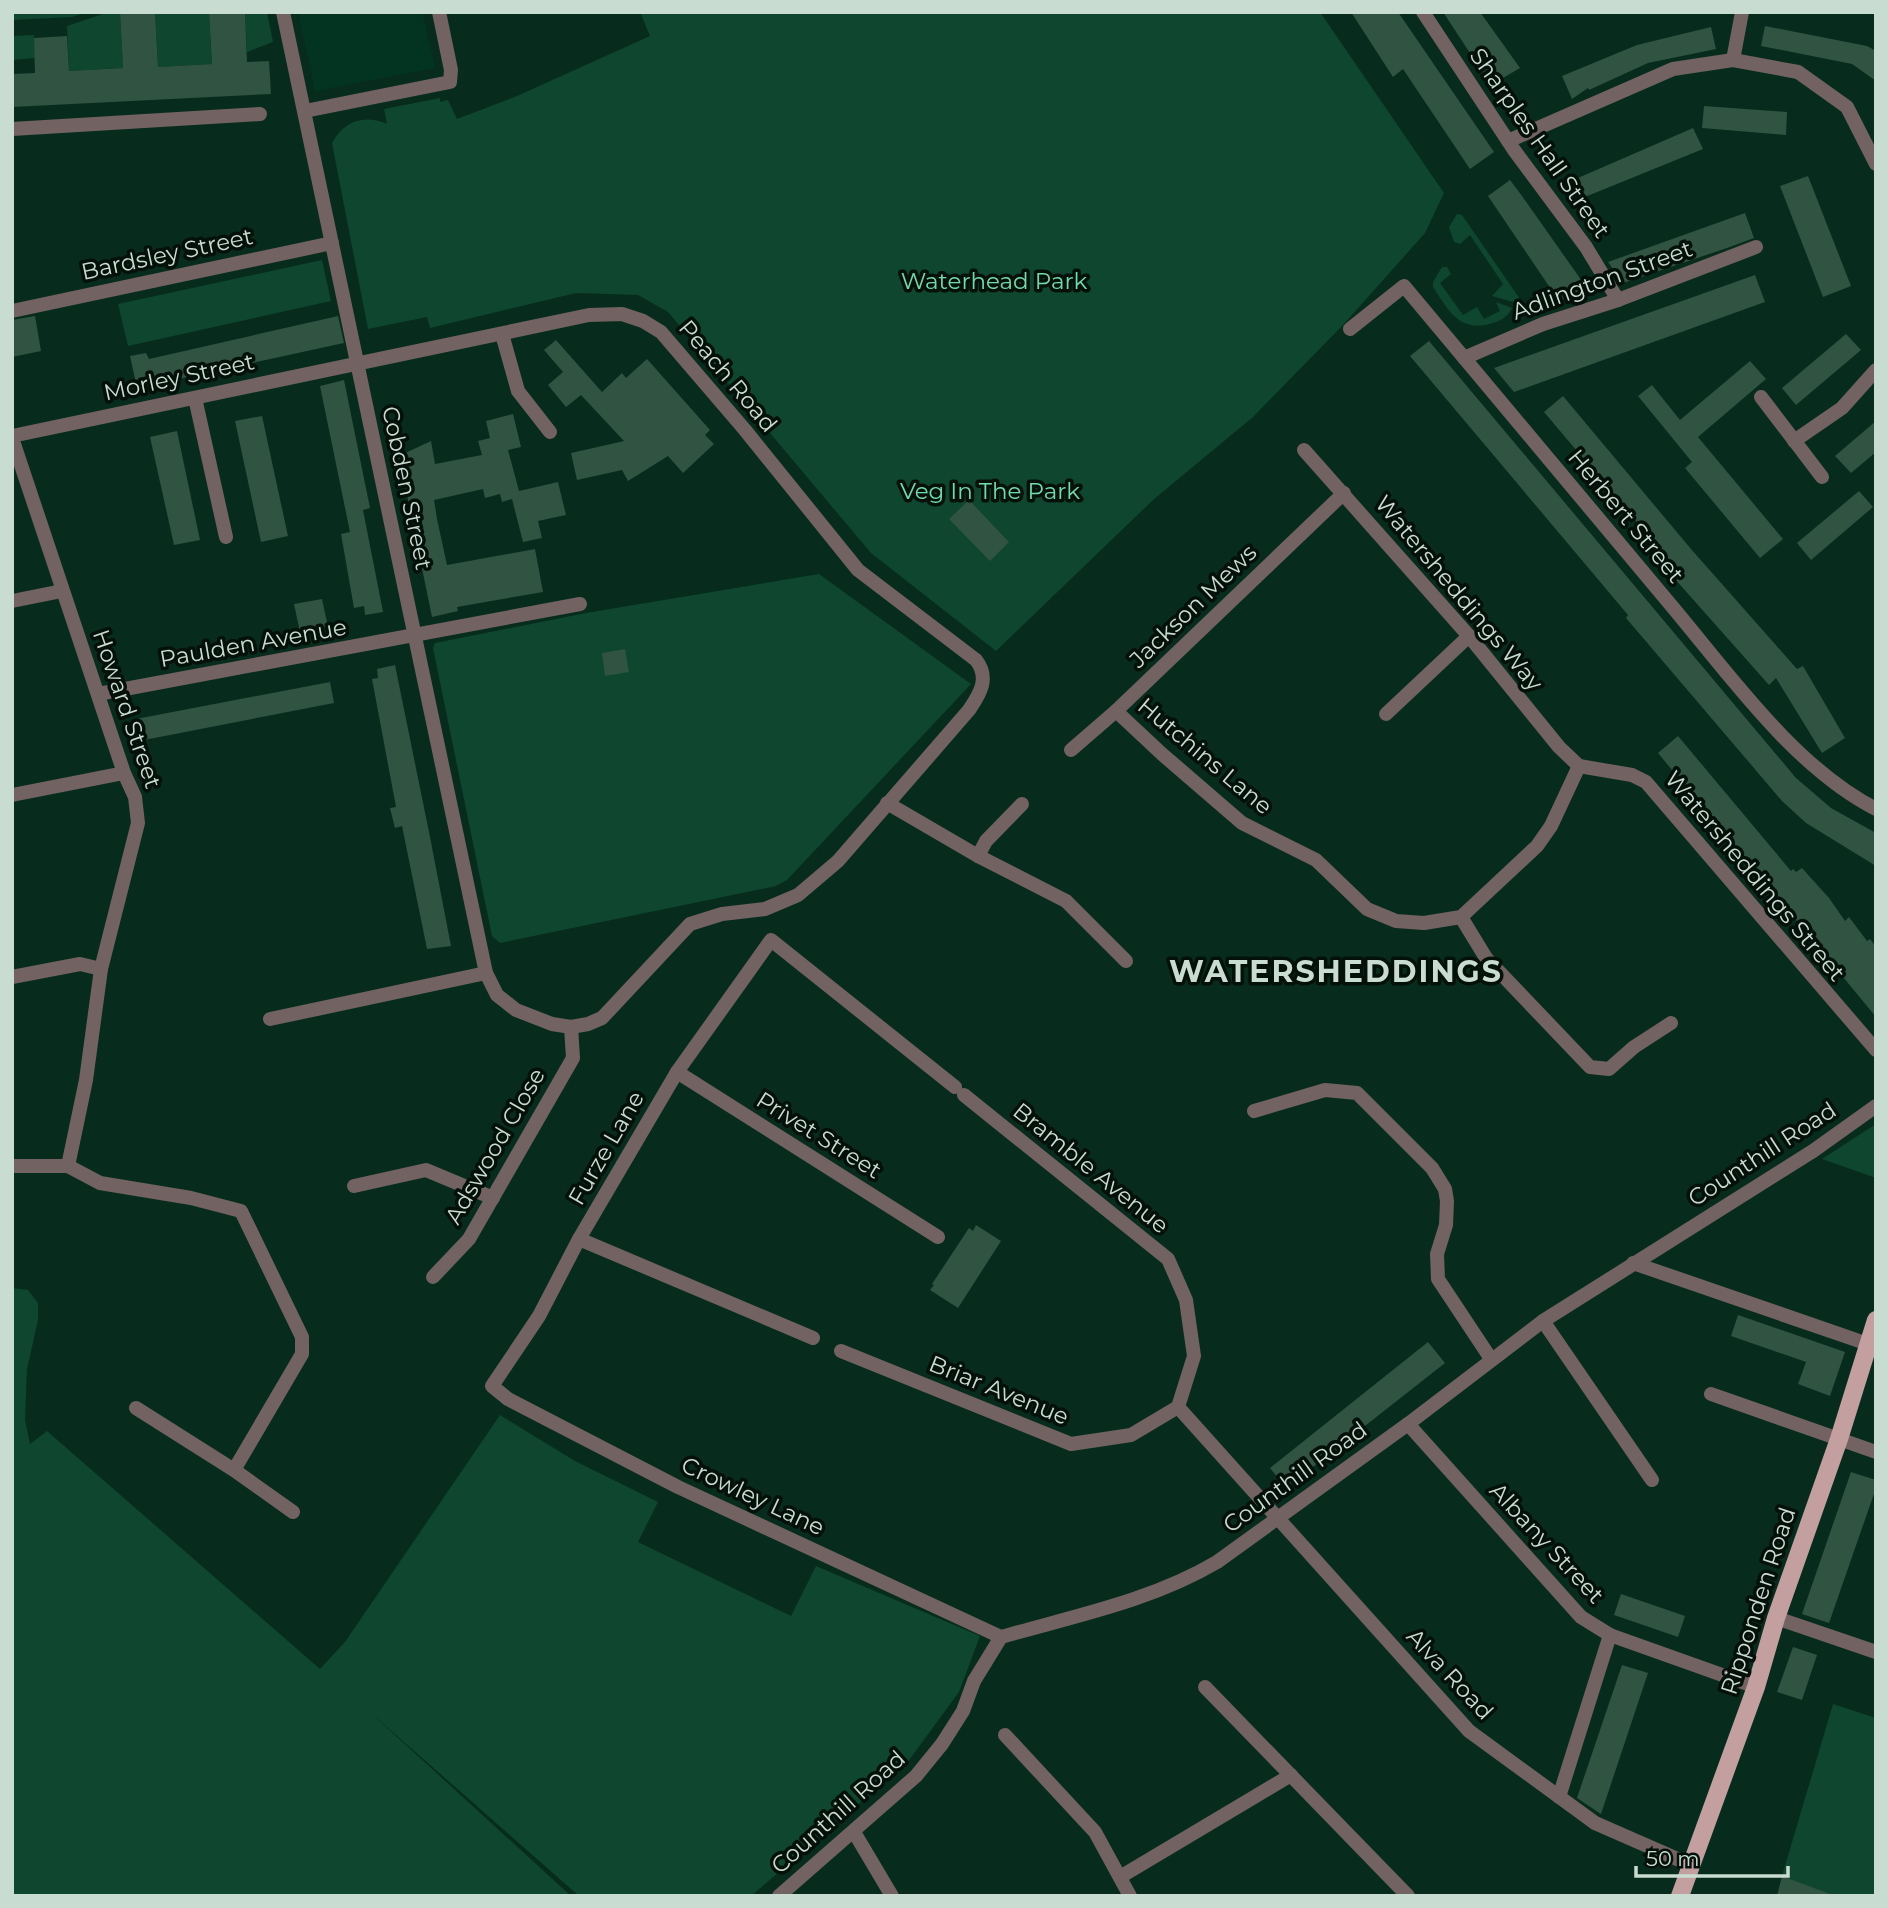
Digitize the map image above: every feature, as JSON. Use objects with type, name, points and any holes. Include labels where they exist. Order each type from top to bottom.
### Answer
[{"type":"main road","name":"Ripponden Road","points":[[1680,1896],[1756,1688],[1776,1618],[1839,1439],[1876,1320]]},
{"type":"street","name":"Cobden Street","points":[[283,12],[485,973]]},
{"type":"street","points":[[305,111],[450,82],[451,70],[439,12]]},
{"type":"street","name":"Sharples Hall Street","points":[[1423,12],[1508,141],[1586,247],[1618,300]]},
{"type":"street","points":[[1733,60],[1742,12]]},
{"type":"street","points":[[1508,141],[1673,69],[1733,60],[1798,72],[1847,107],[1876,164]]},
{"type":"street","points":[[12,129],[260,114]]},
{"type":"street","name":"Bardsley Street","points":[[12,311],[332,243]]},
{"type":"street","name":"Adlington Street","points":[[1464,358],[1543,324],[1618,300],[1756,247]]},
{"type":"street","name":"Herbert Street","points":[[1350,329],[1404,286],[1745,694],[1807,762],[1859,801],[1876,809]]},
{"type":"street","name":"Peach Road","points":[[357,364],[601,314],[622,314],[661,332],[745,430],[858,570],[982,667],[983,684],[969,710],[887,803]]},
{"type":"street","points":[[502,334],[518,391],[550,432]]},
{"type":"street","name":"Morley Street","points":[[12,437],[357,364]]},
{"type":"street","points":[[1794,441],[1842,408],[1876,370]]},
{"type":"street","points":[[1760,397],[1822,477]]},
{"type":"street","points":[[195,398],[226,537]]},
{"type":"street","name":"Howard Street","points":[[12,437],[124,773],[135,797],[138,823],[101,969],[86,1080],[68,1166]]},
{"type":"street","name":"Watersheddings Way","points":[[1304,450],[1469,636],[1559,747],[1579,766]]},
{"type":"street","name":"Jackson Mews","points":[[1072,750],[1344,493]]},
{"type":"street","points":[[12,601],[62,591]]},
{"type":"street","name":"Paulden Avenue","points":[[98,694],[580,604]]},
{"type":"street","points":[[1386,714],[1469,636]]},
{"type":"street","name":"Hutchins Lane","points":[[1116,711],[1242,822],[1316,860],[1367,909],[1396,921],[1424,923],[1461,916]]},
{"type":"street","points":[[1579,766],[1551,826],[1536,846],[1461,916],[1486,958],[1590,1067],[1609,1069],[1634,1047],[1671,1023]]},
{"type":"street","name":"Watersheddings Street","points":[[1579,766],[1632,775],[1646,782],[1876,1050]]},
{"type":"street","points":[[12,795],[124,773]]},
{"type":"street","points":[[270,1019],[485,973],[497,995],[516,1010],[552,1024],[571,1027],[588,1024],[602,1018],[690,925],[722,914],[765,909],[798,895],[838,861],[887,803],[978,856],[1066,901],[1126,961]]},
{"type":"street","points":[[978,856],[986,841],[1022,804]]},
{"type":"street","name":"Furze Lane","points":[[492,1385],[539,1316],[579,1239],[677,1072],[771,940]]},
{"type":"street","name":"Bramble Avenue","points":[[771,940],[1168,1259],[1186,1300],[1194,1356],[1178,1407]]},
{"type":"street","points":[[12,977],[80,964],[101,969]]},
{"type":"street","name":"Adswood Close","points":[[433,1277],[469,1239],[573,1058],[571,1027]]},
{"type":"street","name":"Privet Street","points":[[677,1072],[938,1237]]},
{"type":"street","points":[[1254,1111],[1325,1090],[1357,1093],[1432,1168],[1445,1189],[1447,1201],[1446,1225],[1437,1254],[1438,1279],[1491,1359]]},
{"type":"street","name":"Counthill Road","points":[[779,1896],[916,1776],[964,1711],[974,1681],[1001,1637],[1160,1591],[1187,1580],[1217,1562],[1408,1424],[1543,1321],[1813,1151],[1876,1106]]},
{"type":"street","points":[[12,1166],[68,1166],[100,1183],[191,1198],[241,1212],[302,1338],[302,1354],[234,1470]]},
{"type":"street","points":[[354,1186],[426,1170],[493,1198]]},
{"type":"street","points":[[579,1239],[813,1338]]},
{"type":"street","points":[[1633,1263],[1868,1344]]},
{"type":"street","points":[[1543,1321],[1652,1480]]},
{"type":"street","name":"Briar Avenue","points":[[841,1351],[1072,1444],[1131,1435],[1178,1407]]},
{"type":"street","name":"Crowley Lane","points":[[492,1385],[508,1399],[678,1487],[1001,1637]]},
{"type":"street","points":[[1711,1394],[1876,1452]]},
{"type":"street","name":"Alva Road","points":[[1178,1407],[1469,1731],[1595,1823],[1691,1865]]},
{"type":"street","points":[[136,1408],[234,1470],[293,1512]]},
{"type":"street","name":"Albany Street","points":[[1408,1424],[1581,1617],[1610,1634],[1756,1688]]},
{"type":"street","points":[[1776,1618],[1876,1652]]},
{"type":"street","points":[[1559,1797],[1610,1634]]},
{"type":"street","points":[[1205,1687],[1408,1896]]},
{"type":"street","points":[[1005,1735],[1095,1832],[1130,1896]]},
{"type":"street","points":[[1119,1877],[1291,1775]]},
{"type":"street","points":[[854,1832],[892,1896]]},
{"type":"shaded area","points":[[298,12],[422,12],[435,68],[315,91]]},
{"type":"green space","points":[[12,12],[87,12],[72,17],[12,20]]},
{"type":"green space","points":[[109,12],[120,12],[123,68],[69,71],[67,26]]},
{"type":"green space","points":[[155,12],[209,12],[212,64],[158,67]]},
{"type":"green space","points":[[245,12],[267,12],[273,42],[247,52]]},
{"type":"green space","name":"Waterhead Park","points":[[640,12],[1320,12],[1444,193],[1425,233],[1343,325],[1253,417],[1153,500],[996,651],[871,553],[668,312],[638,295],[576,293],[430,328],[427,317],[368,329],[332,143],[342,129],[363,120],[387,124],[384,109],[440,98],[440,102],[448,100],[457,119],[517,96],[650,36]]},
{"type":"green space","points":[[34,35],[35,58],[12,60],[12,36]]},
{"type":"green space","points":[[1457,214],[1462,215],[1529,312],[1513,302],[1492,296],[1503,284],[1470,235],[1460,244],[1454,242],[1449,227]]},
{"type":"green space","points":[[322,260],[331,301],[128,346],[118,304]]},
{"type":"green space","points":[[1442,267],[1447,267],[1451,274],[1440,283],[1463,315],[1477,307],[1484,319],[1500,311],[1496,302],[1512,308],[1503,319],[1490,324],[1479,326],[1462,322],[1449,311],[1433,287]]},
{"type":"green space","points":[[819,574],[971,684],[787,880],[776,886],[500,943],[492,936],[433,648],[435,643],[586,613]]},
{"type":"green space","points":[[1876,1124],[1876,1178],[1822,1159]]},
{"type":"green space","points":[[12,1288],[28,1290],[38,1303],[38,1320],[27,1369],[25,1420],[30,1444],[47,1431],[320,1669],[345,1642],[500,1415],[575,1461],[658,1502],[638,1542],[791,1616],[816,1566],[980,1636],[959,1692],[907,1763],[751,1896],[579,1896],[371,1713],[571,1896],[12,1896]]},
{"type":"green space","points":[[1833,1704],[1876,1718],[1876,1896],[1803,1896],[1803,1884],[1782,1876]]},
{"type":"building","points":[[155,12],[158,67],[212,64],[209,12],[245,12],[247,62],[269,61],[271,94],[12,107],[12,74],[35,73],[34,38],[67,36],[69,71],[123,68],[120,13]]},
{"type":"building","points":[[1351,12],[1398,12],[1494,152],[1470,169],[1403,69],[1393,77]]},
{"type":"building","points":[[1443,12],[1480,12],[1520,68],[1491,85]]},
{"type":"building","points":[[1765,26],[1867,46],[1876,51],[1876,81],[1852,64],[1761,46]]},
{"type":"building","points":[[1711,27],[1716,49],[1648,63],[1589,90],[1588,88],[1572,99],[1562,76],[1637,45]]},
{"type":"building","points":[[1704,106],[1787,112],[1786,135],[1702,128]]},
{"type":"building","points":[[1693,128],[1703,149],[1580,199],[1571,181]]},
{"type":"building","points":[[1808,176],[1851,286],[1823,297],[1780,186]]},
{"type":"building","points":[[1510,180],[1589,291],[1559,301],[1488,196]]},
{"type":"building","points":[[1745,213],[1754,238],[1727,248],[1623,283],[1608,262]]},
{"type":"building","points":[[1755,275],[1765,302],[1514,392],[1494,368]]},
{"type":"building","points":[[35,316],[41,351],[12,357],[12,320]]},
{"type":"building","points":[[338,316],[344,343],[137,388],[130,356],[146,353],[149,359]]},
{"type":"building","points":[[1846,334],[1861,350],[1796,405],[1782,388]]},
{"type":"building","points":[[556,340],[602,392],[622,373],[626,378],[647,359],[710,430],[705,435],[714,444],[683,473],[668,456],[628,481],[622,470],[577,480],[571,453],[624,441],[581,395],[566,407],[548,385],[563,372],[544,350]]},
{"type":"building","points":[[1429,341],[1796,778],[1831,808],[1876,833],[1876,866],[1806,823],[1782,801],[1626,618],[1628,615],[1410,356]]},
{"type":"building","points":[[1750,361],[1766,379],[1698,437],[1783,539],[1760,558],[1685,468],[1692,462],[1638,396],[1652,385],[1680,420]]},
{"type":"building","points":[[344,380],[370,508],[363,510],[383,612],[365,615],[364,606],[354,608],[341,534],[350,532],[320,386]]},
{"type":"building","points":[[1563,396],[1691,549],[1797,669],[1803,666],[1845,738],[1822,753],[1776,678],[1769,685],[1674,578],[1680,573],[1544,412]]},
{"type":"building","points":[[513,414],[521,447],[508,450],[519,491],[558,482],[566,515],[538,521],[542,538],[523,542],[512,499],[502,502],[500,494],[485,498],[483,489],[434,500],[437,519],[447,565],[535,549],[543,592],[457,607],[458,611],[432,617],[399,456],[431,441],[435,464],[482,455],[478,441],[490,438],[486,421]]},
{"type":"building","points":[[262,416],[288,536],[261,542],[235,421]]},
{"type":"building","points":[[1876,421],[1876,452],[1851,473],[1835,456]]},
{"type":"building","points":[[177,431],[200,540],[174,545],[150,437]]},
{"type":"building","points":[[1859,491],[1873,507],[1811,560],[1797,543]]},
{"type":"building","points":[[969,500],[1009,542],[990,561],[949,519]]},
{"type":"building","points":[[322,599],[328,627],[300,632],[294,604]]},
{"type":"building","points":[[625,649],[629,672],[605,676],[602,653]]},
{"type":"building","points":[[395,665],[451,946],[427,949],[402,826],[395,828],[390,808],[396,807],[372,679],[378,678],[377,669]]},
{"type":"building","points":[[330,682],[334,703],[139,741],[136,719]]},
{"type":"building","points":[[1678,736],[1791,871],[1793,869],[1796,872],[1802,868],[1845,921],[1849,917],[1867,941],[1870,939],[1876,947],[1876,1017],[1658,753]]},
{"type":"building","points":[[976,1225],[1001,1241],[958,1308],[930,1290],[969,1228],[973,1231]]},
{"type":"building","points":[[1738,1315],[1845,1352],[1830,1396],[1798,1384],[1806,1362],[1731,1336]]},
{"type":"building","points":[[1428,1342],[1445,1363],[1286,1488],[1270,1468]]},
{"type":"building","points":[[1851,1472],[1876,1480],[1876,1488],[1829,1623],[1802,1614]]},
{"type":"building","points":[[1621,1594],[1685,1616],[1678,1637],[1614,1615]]},
{"type":"building","points":[[1793,1647],[1817,1655],[1802,1700],[1777,1692]]},
{"type":"building","points":[[1622,1665],[1648,1673],[1601,1814],[1577,1798]]},
{"type":"building","points":[[1782,1876],[1830,1894],[1830,1896],[1777,1896]]},
{"type":"district","name":"WATERSHEDDINGS","points":[[1336,972]]},
{"type":"park label","name":"Veg In The Park","points":[[990,491]]}]
